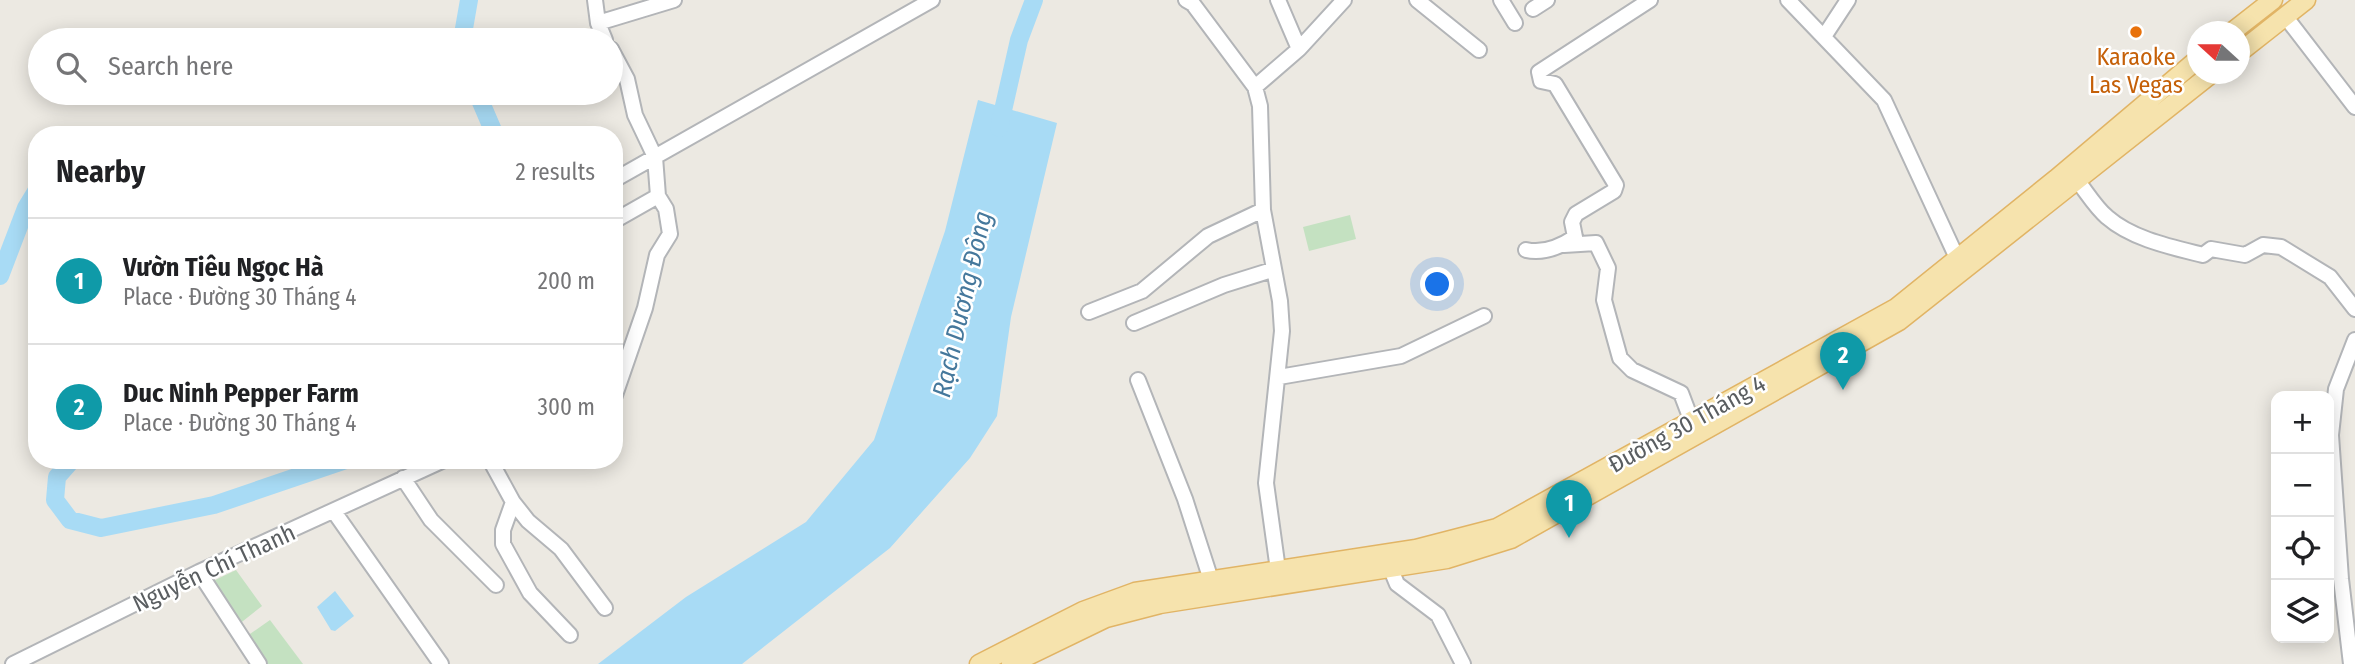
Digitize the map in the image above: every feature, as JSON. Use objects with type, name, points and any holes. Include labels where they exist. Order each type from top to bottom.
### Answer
[{"type":"main road","points":[[2246,21],[2273,0]]},
{"type":"main road","points":[[2250,43],[2306,0]]},
{"type":"main road","name":"Đường 30 Tháng 4","points":[[1011,664],[1033,643],[1083,611],[1135,592],[1211,580],[1390,567],[1474,552],[1511,539],[1541,515],[1654,451],[1899,321],[2187,68]]},
{"type":"main road","name":"Đường 30 Tháng 4","points":[[1654,451],[1692,422],[1896,308],[2076,179],[2198,84]]},
{"type":"main road","name":"Đường 30 Tháng 4","points":[[979,664],[1120,614],[1279,576],[1457,540],[1541,515]]},
{"type":"street","points":[[595,0],[600,28]]},
{"type":"street","points":[[598,23],[674,0]]},
{"type":"street","points":[[623,175],[932,0]]},
{"type":"street","points":[[1186,0],[1194,4],[1255,87],[1260,106],[1263,210],[1272,270],[1280,301],[1282,331],[1266,483],[1279,576]]},
{"type":"street","points":[[1278,0],[1299,48]]},
{"type":"street","points":[[1255,87],[1299,48],[1343,0]]},
{"type":"street","points":[[1417,0],[1479,50]]},
{"type":"street","points":[[1501,0],[1515,23]]},
{"type":"street","points":[[1533,9],[1547,0]]},
{"type":"street","points":[[1563,245],[1575,237],[1572,222],[1576,214],[1614,191],[1616,185],[1555,84],[1541,81],[1539,72],[1650,0]]},
{"type":"street","points":[[1788,0],[1825,35],[1884,100],[1961,264]]},
{"type":"street","points":[[1825,35],[1848,0]]},
{"type":"street","points":[[2285,16],[2355,107]]},
{"type":"street","points":[[623,73],[635,115],[654,157],[658,196],[666,209],[670,234],[657,255],[645,308],[623,372]]},
{"type":"street","points":[[2076,179],[2105,215],[2118,226],[2163,244],[2203,255],[2211,249],[2245,255],[2263,245],[2281,247],[2330,277],[2353,301]]},
{"type":"street","points":[[623,216],[658,196]]},
{"type":"street","points":[[1089,312],[1142,291],[1208,236],[1263,210]]},
{"type":"street","points":[[1526,250],[1536,252],[1563,245],[1594,241],[1597,243],[1608,268],[1604,300],[1620,358],[1632,370],[1681,393],[1686,399],[1692,422]]},
{"type":"street","points":[[1134,324],[1224,285],[1272,270]]},
{"type":"street","points":[[1279,377],[1401,356],[1484,316]]},
{"type":"street","points":[[2351,664],[2353,646],[2341,579],[2331,435],[2336,389],[2355,340]]},
{"type":"street","points":[[1138,380],[1185,499],[1211,580]]},
{"type":"street","name":"Nguyễn Chí Thanh","points":[[13,664],[200,572],[335,513],[422,469]]},
{"type":"street","points":[[495,469],[513,502],[528,521],[561,548],[606,608]]},
{"type":"street","points":[[408,475],[431,520],[496,585]]},
{"type":"street","points":[[513,502],[503,530],[503,544],[530,593],[570,635]]},
{"type":"street","points":[[335,513],[442,664]]},
{"type":"street","points":[[1390,567],[1396,583],[1438,615],[1463,664]]},
{"type":"street","points":[[200,572],[259,664]]},
{"type":"green space","points":[[1350,215],[1356,239],[1309,251],[1303,227]]},
{"type":"green space","points":[[236,570],[262,606],[238,625],[211,582]]},
{"type":"green space","points":[[270,620],[303,664],[261,664],[247,636]]},
{"type":"water","points":[[978,100],[1057,123],[1011,317],[997,416],[970,458],[890,548],[742,664],[598,664],[686,597],[806,522],[874,440],[945,231]]},
{"type":"water","points":[[335,591],[354,616],[335,631],[331,630],[317,607]]},
{"type":"waterway","name":"Rạch Dương Đông","points":[[464,28],[469,0]]},
{"type":"waterway","name":"Rạch Dương Đông","points":[[999,128],[1019,40],[1034,0]]},
{"type":"waterway","name":"Rạch Dương Đông","points":[[482,105],[491,126]]},
{"type":"waterway","name":"Rạch Dương Đông","points":[[0,276],[28,205]]},
{"type":"waterway","name":"Rạch Dương Đông","points":[[64,469],[57,477],[55,500],[70,520],[101,528],[214,505],[320,469]]},
{"type":"place","name":"Karaoke Las Vegas","points":[[2136,32]]},
{"type":"place","name":"Duc Ninh Pepper Farm","points":[[1843,390]]},
{"type":"place","name":"Vườn Tiêu Ngọc Hà","points":[[1569,538]]}]
